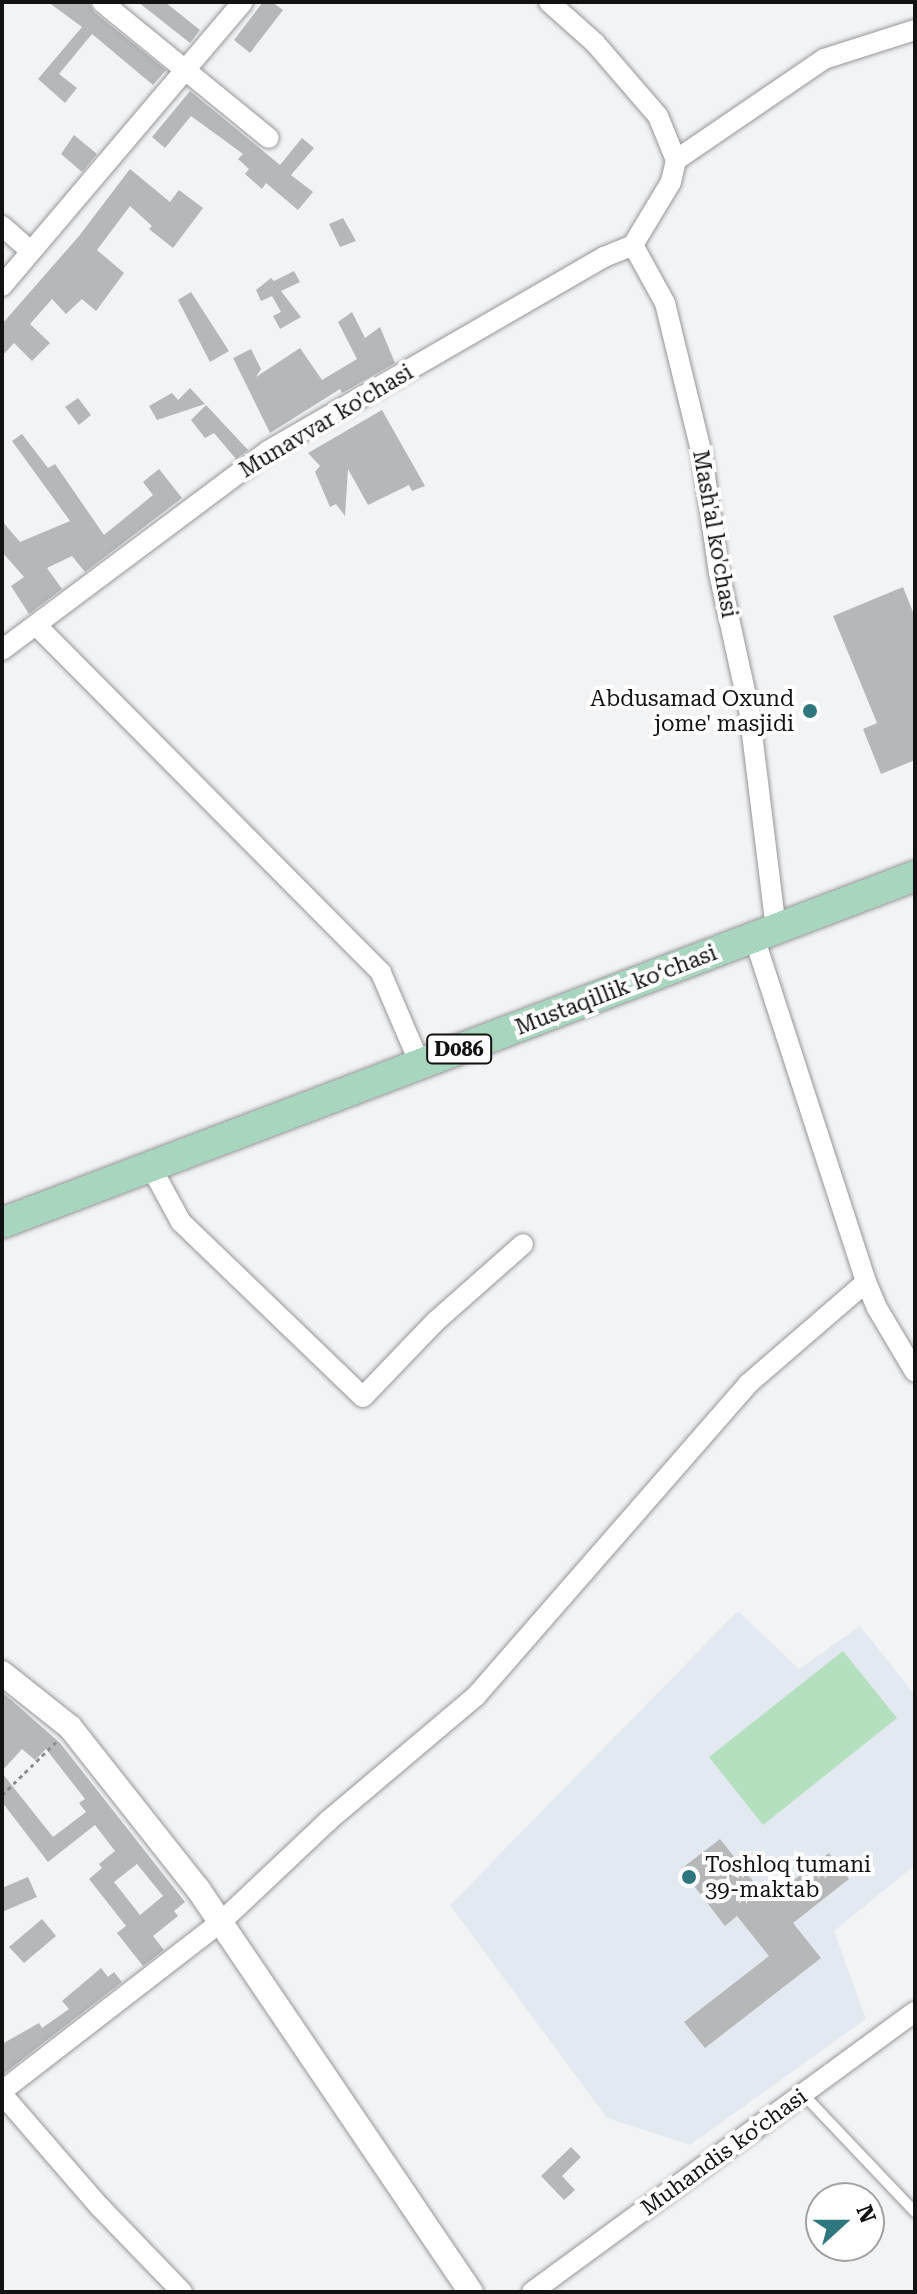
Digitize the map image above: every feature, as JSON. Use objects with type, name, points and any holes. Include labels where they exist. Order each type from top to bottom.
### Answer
[{"type":"main road","name":"Mustaqillik koʻchasi","points":[[2,1223],[915,876]]},
{"type":"street","points":[[102,2],[269,138]]},
{"type":"street","points":[[2,286],[243,2]]},
{"type":"street","points":[[549,2],[595,43],[658,116],[676,160],[671,182],[633,245]]},
{"type":"street","points":[[676,160],[824,59],[915,30]]},
{"type":"street","points":[[2,226],[31,251]]},
{"type":"street","name":"Munavvar ko'chasi","points":[[2,650],[268,451],[604,257],[633,245]]},
{"type":"street","name":"Mash'al ko'chasi","points":[[633,245],[665,303],[702,455],[719,573],[749,709],[765,933],[866,1282],[877,1308],[915,1372]]},
{"type":"street","points":[[36,625],[381,973],[420,1064]]},
{"type":"street","points":[[151,1167],[181,1222],[363,1397],[436,1321],[523,1244]]},
{"type":"street","points":[[182,2292],[100,2207],[2,2093],[221,1922],[328,1821],[476,1696],[748,1384],[866,1282]]},
{"type":"street","points":[[2,1673],[70,1727],[221,1922],[471,2292]]},
{"type":"street","name":"Muhandis ko‘chasi","points":[[532,2292],[915,2012]]},
{"type":"lane","points":[[803,2094],[915,2212]]},
{"type":"path","points":[[2,1795],[70,1727]]},
{"type":"shaded area","name":"Toshloq tumani 39-maktab","points":[[738,1611],[799,1669],[860,1626],[915,1695],[915,1865],[834,1931],[866,2019],[690,2145],[607,2118],[450,1905]]},
{"type":"green space","points":[[843,1651],[897,1718],[763,1825],[709,1757]]},
{"type":"building","points":[[48,2],[89,2],[94,12],[166,70],[153,85],[92,34],[59,74],[77,88],[65,103],[38,79],[82,27]]},
{"type":"building","points":[[138,2],[165,2],[200,30],[190,43]]},
{"type":"building","points":[[263,2],[272,2],[283,10],[250,53],[234,40]]},
{"type":"building","points":[[190,91],[280,165],[302,138],[314,148],[291,175],[313,192],[298,210],[266,183],[262,189],[245,174],[249,169],[238,159],[243,154],[191,116],[165,148],[152,137]]},
{"type":"building","points":[[74,135],[97,154],[82,172],[61,154]]},
{"type":"building","points":[[130,169],[170,202],[179,190],[203,208],[173,248],[149,229],[152,226],[130,206],[97,250],[124,273],[96,311],[82,299],[66,314],[52,299],[30,324],[50,343],[32,361],[14,343],[2,356],[2,324],[79,236]]},
{"type":"building","points":[[343,218],[356,241],[340,247],[329,224]]},
{"type":"building","points":[[294,271],[300,282],[281,291],[301,317],[280,329],[273,316],[281,312],[272,296],[261,301],[256,290],[271,278],[274,281]]},
{"type":"building","points":[[191,292],[229,351],[210,362],[178,300]]},
{"type":"building","points":[[352,312],[365,338],[380,327],[395,363],[342,393],[340,389],[270,433],[233,358],[251,349],[261,369],[256,377],[300,348],[322,380],[357,359],[338,322]]},
{"type":"building","points":[[190,388],[205,404],[157,420],[149,406],[172,393],[178,400]]},
{"type":"building","points":[[78,398],[91,415],[79,425],[65,407]]},
{"type":"building","points":[[206,405],[248,450],[236,459],[214,433],[205,438],[191,420]]},
{"type":"building","points":[[382,410],[425,486],[412,491],[409,485],[368,505],[348,469],[345,516],[336,504],[330,507],[315,472],[320,466],[308,453]]},
{"type":"building","points":[[22,434],[48,468],[55,464],[104,535],[153,495],[143,482],[159,469],[182,498],[85,572],[72,556],[47,568],[62,589],[29,614],[11,586],[24,577],[2,552],[2,521],[20,542],[70,521],[12,441]]},
{"type":"building","points":[[903,587],[915,617],[915,760],[881,774],[863,729],[877,723],[833,616]]},
{"type":"building","points":[[2,1692],[60,1743],[185,1902],[174,1911],[178,1916],[153,1936],[164,1950],[143,1966],[117,1933],[126,1926],[89,1879],[102,1868],[99,1864],[115,1851],[95,1825],[48,1862],[2,1802],[2,1773],[53,1837],[86,1812],[79,1803],[85,1799],[46,1749],[35,1760],[22,1749],[2,1771]],"holes":[[[137,1864],[163,1896],[140,1915],[114,1882]]]},
{"type":"building","points":[[720,1839],[768,1900],[829,1853],[849,1879],[793,1923],[821,1958],[705,2048],[684,2022],[769,1956],[737,1916],[725,1926],[681,1869]]},
{"type":"building","points":[[28,1877],[37,1897],[2,1912],[2,1888]]},
{"type":"building","points":[[42,1919],[56,1936],[24,1963],[9,1947]]},
{"type":"building","points":[[101,1968],[108,1977],[114,1972],[122,1982],[2,2075],[2,2044],[39,2023],[42,2028],[69,2009],[62,2001]]},
{"type":"building","points":[[571,2147],[581,2157],[562,2176],[575,2190],[564,2200],[541,2176]]},
{"type":"place","name":"Abdusamad Oxund jome' masjidi","points":[[810,711]]},
{"type":"place","name":"Toshloq tumani 39-maktab","points":[[689,1877]]}]
